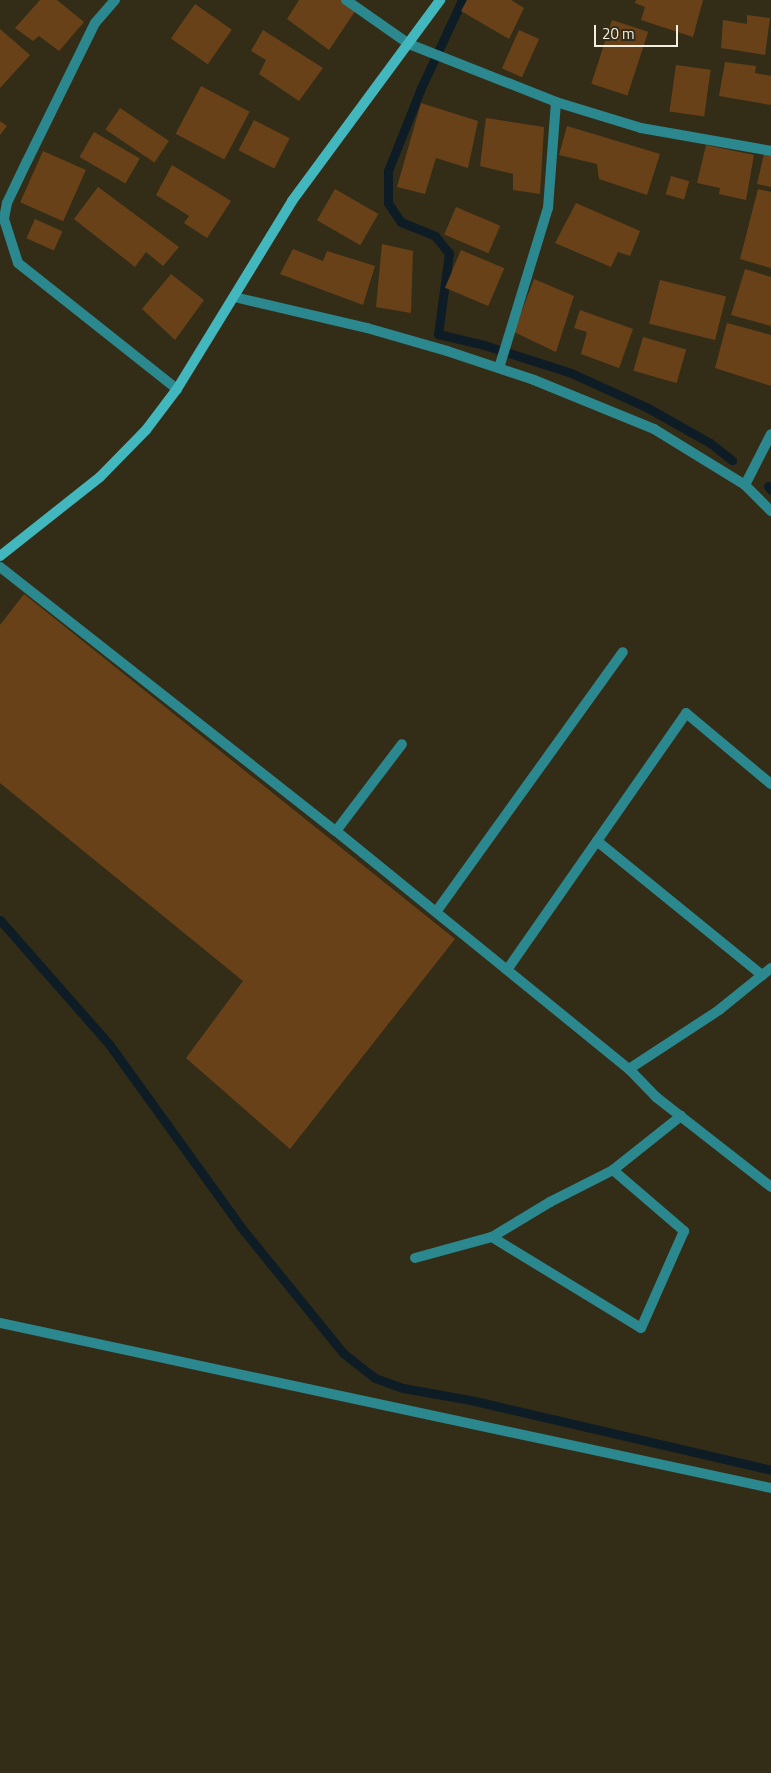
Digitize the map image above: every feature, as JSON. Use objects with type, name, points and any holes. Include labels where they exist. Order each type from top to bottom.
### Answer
[{"type":"street","points":[[115,0],[95,23],[7,203],[2,218],[18,263],[177,389]]},
{"type":"street","points":[[346,0],[409,44],[556,102],[641,128],[771,151]]},
{"type":"street","points":[[0,556],[100,477],[146,430],[177,389],[292,201],[440,0]]},
{"type":"street","points":[[499,367],[548,208],[556,102]]},
{"type":"street","points":[[234,297],[367,328],[499,367],[654,429],[745,485],[771,511]]},
{"type":"street","points":[[745,485],[771,434]]},
{"type":"street","points":[[0,567],[336,831],[630,1069],[656,1097],[771,1187]]},
{"type":"street","points":[[436,912],[623,652]]},
{"type":"street","points":[[507,970],[686,713],[771,784]]},
{"type":"street","points":[[336,831],[402,744]]},
{"type":"street","points":[[597,841],[762,975]]},
{"type":"street","points":[[630,1069],[719,1010],[771,968]]},
{"type":"street","points":[[415,1258],[492,1237],[550,1202],[613,1170],[681,1116]]},
{"type":"street","points":[[492,1237],[641,1328],[684,1231],[613,1170]]},
{"type":"street","points":[[0,1323],[771,1488]]},
{"type":"building","points":[[40,0],[57,0],[84,22],[59,51],[39,36],[33,41],[15,28]]},
{"type":"building","points":[[299,0],[341,0],[356,10],[329,50],[287,19]]},
{"type":"building","points":[[467,0],[511,0],[524,8],[509,39],[461,11]]},
{"type":"building","points":[[636,0],[703,0],[693,37],[641,20],[645,7],[635,3]]},
{"type":"building","points":[[195,4],[232,30],[208,64],[171,38]]},
{"type":"building","points":[[747,15],[770,18],[765,55],[721,48],[723,20],[747,24]]},
{"type":"building","points":[[612,20],[648,32],[627,95],[591,84]]},
{"type":"building","points":[[0,29],[30,55],[0,88]]},
{"type":"building","points":[[263,30],[323,68],[299,101],[259,74],[266,60],[251,51]]},
{"type":"building","points":[[519,30],[539,39],[522,77],[502,68]]},
{"type":"building","points":[[725,62],[756,66],[755,73],[771,76],[771,105],[719,96]]},
{"type":"building","points":[[676,65],[711,70],[704,116],[669,112]]},
{"type":"building","points":[[201,86],[250,112],[224,160],[176,134]]},
{"type":"building","points":[[421,103],[478,121],[468,168],[436,158],[425,194],[397,187]]},
{"type":"building","points":[[120,108],[169,141],[154,163],[105,130]]},
{"type":"building","points":[[486,118],[544,127],[540,194],[513,190],[513,174],[480,166]]},
{"type":"building","points":[[254,120],[290,138],[274,168],[239,150]]},
{"type":"building","points":[[0,121],[7,126],[0,135]]},
{"type":"building","points":[[567,126],[660,154],[647,195],[599,179],[597,164],[559,155]]},
{"type":"building","points":[[94,132],[140,158],[125,184],[80,157]]},
{"type":"building","points":[[706,145],[754,155],[746,200],[719,194],[720,188],[697,183]]},
{"type":"building","points":[[43,151],[86,170],[63,221],[20,202]]},
{"type":"building","points":[[764,154],[771,155],[771,187],[757,184]]},
{"type":"building","points":[[172,165],[231,201],[207,238],[184,223],[189,216],[156,195]]},
{"type":"building","points":[[671,176],[689,181],[684,200],[666,194]]},
{"type":"building","points":[[98,187],[179,247],[163,266],[146,252],[135,267],[74,219]]},
{"type":"building","points":[[335,189],[378,214],[360,245],[317,220]]},
{"type":"building","points":[[758,189],[771,192],[771,268],[740,259]]},
{"type":"building","points":[[576,203],[640,231],[630,256],[618,252],[611,267],[555,243]]},
{"type":"building","points":[[456,207],[500,226],[488,253],[444,235]]},
{"type":"building","points":[[35,219],[62,231],[54,250],[26,238]]},
{"type":"building","points":[[382,244],[413,251],[411,313],[376,307]]},
{"type":"building","points":[[293,249],[323,261],[327,251],[375,266],[363,305],[280,274]]},
{"type":"building","points":[[461,250],[504,268],[488,306],[445,288]]},
{"type":"building","points":[[745,269],[771,277],[771,326],[731,315]]},
{"type":"building","points":[[171,274],[204,300],[175,340],[142,309]]},
{"type":"building","points":[[534,279],[574,296],[556,352],[514,332]]},
{"type":"building","points":[[660,280],[726,296],[715,340],[649,324]]},
{"type":"building","points":[[580,310],[633,329],[619,368],[581,354],[587,332],[574,328]]},
{"type":"building","points":[[727,323],[771,335],[771,386],[715,368]]},
{"type":"building","points":[[643,337],[686,349],[677,383],[633,371]]},
{"type":"building","points":[[24,594],[455,939],[290,1149],[186,1058],[243,981],[0,783],[0,625]]},
{"type":"waterway","points":[[462,0],[421,88],[388,171],[388,203],[401,222],[435,236],[449,253],[438,334],[484,345],[571,373],[648,408],[710,443],[732,460]]},
{"type":"waterway","points":[[768,486],[771,490]]},
{"type":"waterway","points":[[0,920],[109,1044],[244,1231],[343,1353],[375,1378],[403,1388],[475,1401],[771,1470]]}]
